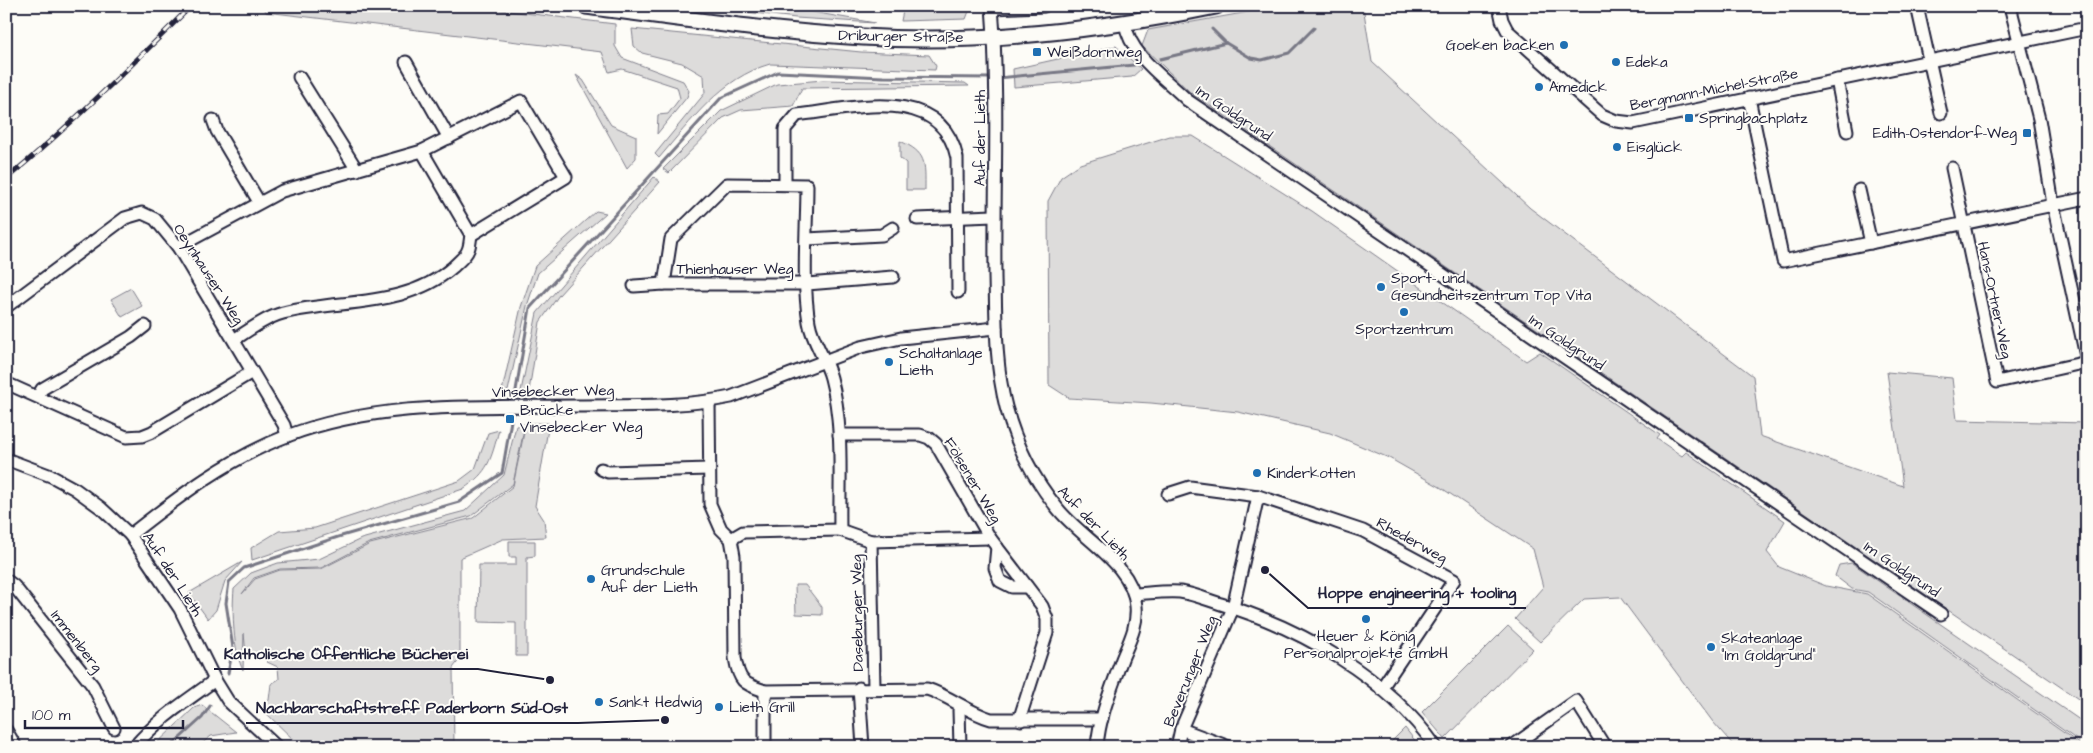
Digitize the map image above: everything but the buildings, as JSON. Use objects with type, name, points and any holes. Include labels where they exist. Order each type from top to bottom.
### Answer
[{"type":"main road","name":"Driburger Straße","points":[[586,6],[727,24],[865,38],[1040,34],[1125,23],[1216,6]]},
{"type":"street","points":[[994,36],[993,7],[1044,6]]},
{"type":"street","name":"Bergmann-Michel-Straße","points":[[1499,6],[1502,20],[1507,30],[1602,116],[1616,121],[1633,123],[2087,28]]},
{"type":"street","points":[[1917,6],[1940,113]]},
{"type":"street","points":[[2010,6],[2042,131],[2053,204],[2087,362]]},
{"type":"street","name":"Im Goldgrund","points":[[1125,23],[1126,34],[1138,53],[1187,100],[1941,614]]},
{"type":"street","name":"Auf der Lieth","points":[[994,36],[996,79],[994,216],[996,328],[998,360],[1006,407],[1025,459],[1043,489],[1059,511],[1117,567],[1135,594]]},
{"type":"street","points":[[406,62],[449,138]]},
{"type":"street","points":[[299,77],[357,170]]},
{"type":"street","points":[[1837,80],[1847,131]]},
{"type":"street","points":[[1749,98],[1783,261],[2087,198]]},
{"type":"street","points":[[178,247],[282,191],[422,151],[521,101],[566,178],[471,235]]},
{"type":"street","points":[[785,184],[785,129],[797,115],[888,106],[912,108],[928,115],[944,128],[955,145],[957,158],[958,292]]},
{"type":"street","points":[[213,120],[217,131],[259,202]]},
{"type":"street","points":[[234,340],[262,322],[282,313],[333,304],[387,298],[413,291],[442,276],[468,251],[471,235],[422,151]]},
{"type":"street","name":"Hans-Ortner-Weg","points":[[1952,168],[1997,382],[2087,362]]},
{"type":"street","name":"Thienhauser Weg","points":[[664,284],[671,239],[727,184],[808,185],[807,239]]},
{"type":"street","points":[[1859,190],[1871,243]]},
{"type":"street","name":"Oeynhauser Weg","points":[[6,307],[125,218],[142,213],[155,220],[178,247],[284,425],[287,436]]},
{"type":"street","points":[[917,219],[994,216]]},
{"type":"street","points":[[840,530],[837,406],[825,360],[809,323],[807,239],[882,235],[893,228]]},
{"type":"street","name":"Thienhauser Weg","points":[[634,286],[664,284],[807,284],[893,277]]},
{"type":"street","points":[[38,396],[42,389],[131,337],[145,326]]},
{"type":"street","name":"Vinsebecker Weg","points":[[130,535],[168,505],[231,463],[287,436],[347,419],[377,413],[429,408],[668,405],[709,402],[731,397],[861,347],[902,338],[996,328]]},
{"type":"street","points":[[6,383],[126,436],[134,437],[152,432],[252,372]]},
{"type":"street","points":[[709,402],[710,504],[721,529],[730,539],[734,556],[735,658],[738,674],[744,683],[765,691],[860,688],[927,689],[941,693],[974,714],[991,719],[1102,719]]},
{"type":"street","name":"Fölsener Weg","points":[[839,435],[920,435],[929,438],[936,444],[993,542],[1042,606],[1047,619],[1047,633],[1020,714],[1020,720]]},
{"type":"street","name":"Auf der Lieth","points":[[6,459],[51,476],[75,489],[101,508],[130,535],[180,609],[215,680],[228,700],[277,747]]},
{"type":"street","points":[[600,469],[608,472],[709,470]]},
{"type":"street","name":"Rhederweg","points":[[1168,494],[1190,488],[1258,496],[1363,530],[1454,580],[1381,689]]},
{"type":"street","points":[[1233,608],[1258,496]]},
{"type":"street","name":"Daseburger Weg","points":[[730,539],[743,532],[840,530],[871,541],[874,688]]},
{"type":"street","name":"Fölsener Weg","points":[[871,541],[993,542]]},
{"type":"street","name":"Fölsener Weg","points":[[993,542],[995,568],[1000,582],[1012,587],[1027,587]]},
{"type":"street","name":"Immenberg","points":[[6,580],[14,586],[93,686],[114,728]]},
{"type":"street","points":[[1098,747],[1102,719],[1136,621],[1135,594],[1182,592],[1233,608],[1293,631],[1319,644],[1381,689],[1419,726],[1436,747]]},
{"type":"street","name":"Beverunger Weg","points":[[1177,747],[1181,729],[1233,608]]},
{"type":"street","points":[[134,747],[149,729],[174,707],[215,680]]},
{"type":"street","points":[[860,688],[862,747]]},
{"type":"street","points":[[765,691],[765,747]]},
{"type":"street","points":[[1511,747],[1576,701],[1605,747]]},
{"type":"street","points":[[960,747],[959,710],[962,706]]},
{"type":"street","points":[[1181,729],[1229,747]]},
{"type":"street","points":[[6,730],[16,747]]},
{"type":"shaded area","points":[[263,6],[467,6],[615,24],[615,46],[622,58],[683,81],[689,91],[687,97],[657,134],[658,115],[668,114],[680,98],[677,87],[622,69],[609,72],[602,52],[266,12]]},
{"type":"shaded area","points":[[697,6],[778,6],[875,23],[796,18]]},
{"type":"shaded area","points":[[904,6],[971,6],[966,19],[901,21]]},
{"type":"shaded area","points":[[1282,6],[1363,6],[1372,62],[1530,208],[1753,376],[1760,436],[1903,486],[1887,372],[1952,378],[1957,420],[2087,423],[2087,705],[1190,92],[1142,46],[1148,30]]},
{"type":"shaded area","points":[[632,29],[861,52],[929,55],[936,66],[935,70],[770,64],[736,79],[722,90],[695,116],[659,158],[655,154],[705,93],[704,76],[682,63],[642,53],[634,46]]},
{"type":"shaded area","points":[[1116,46],[1141,69],[1132,77],[1014,87],[1013,69]]},
{"type":"shaded area","points":[[576,75],[583,80],[611,125],[636,136],[636,158],[627,168]]},
{"type":"shaded area","points":[[823,80],[965,83],[969,86],[802,88],[793,106],[741,110],[723,118],[669,173],[663,169],[721,111],[777,84]]},
{"type":"shaded area","points":[[1170,136],[1193,136],[1312,211],[1526,361],[1540,352],[1660,435],[1657,439],[1682,456],[1686,452],[1785,521],[1767,552],[1779,567],[1826,586],[1867,594],[2084,747],[1735,747],[1713,722],[1620,597],[1584,599],[1540,642],[1515,619],[1543,587],[1533,549],[1440,487],[1389,458],[1330,433],[1238,412],[1151,403],[1069,398],[1049,385],[1048,201],[1061,177],[1080,164]]},
{"type":"shaded area","points":[[900,141],[909,145],[920,154],[925,172],[925,190],[906,190],[906,163],[900,158]]},
{"type":"shaded area","points":[[654,177],[660,182],[559,295],[540,322],[529,391],[521,391],[537,313]]},
{"type":"shaded area","points":[[596,211],[606,213],[538,273],[527,306],[508,391],[502,391],[521,307],[535,266]]},
{"type":"shaded area","points":[[131,288],[142,306],[122,317],[111,299]]},
{"type":"shaded area","points":[[526,423],[549,423],[535,506],[544,520],[546,537],[503,539],[460,558],[460,659],[453,668],[454,747],[301,747],[262,709],[269,700],[271,684],[279,679],[278,667],[267,662],[267,655],[246,655],[244,633],[243,670],[235,642],[233,619],[234,589],[251,573],[278,563],[319,559],[361,539],[465,511],[504,475],[516,426],[525,424],[513,484],[471,516],[369,543],[321,568],[280,569],[254,578],[242,594],[255,579],[280,570],[321,569],[370,544],[473,518],[513,486]]},
{"type":"shaded area","points":[[499,430],[494,449],[484,471],[463,489],[252,560],[251,548],[279,531],[315,528],[459,481],[475,469],[488,433]]},
{"type":"shaded area","points":[[509,541],[535,541],[535,556],[527,557],[527,656],[516,656],[516,623],[478,622],[479,565],[516,565],[516,557],[509,557]]},
{"type":"shaded area","points":[[242,562],[225,581],[216,610],[208,619],[189,593]]},
{"type":"shaded area","points":[[1852,563],[2087,725],[2087,747],[1868,592],[1852,589],[1835,576],[1839,565]]},
{"type":"shaded area","points":[[795,585],[805,585],[822,607],[822,615],[796,614]]},
{"type":"shaded area","points":[[1508,626],[1533,649],[1445,739],[1422,712]]},
{"type":"shaded area","points":[[202,705],[236,732],[211,736],[198,747],[153,747],[194,708]]},
{"type":"shaded area","points":[[1405,728],[1420,747],[1386,747]]},
{"type":"waterway","points":[[1212,29],[1226,43],[1251,58],[1262,60],[1289,53],[1314,28]]},
{"type":"waterway","points":[[1160,59],[1226,43]]},
{"type":"waterway","points":[[998,78],[1134,65]]},
{"type":"waterway","points":[[514,402],[530,308],[721,98],[778,72],[883,77],[992,78]]},
{"type":"waterway","points":[[228,673],[233,648],[226,603],[229,582],[244,568],[338,537],[459,502],[502,473],[513,409]]},
{"type":"waterway","points":[[170,747],[202,718],[210,706]]},
{"type":"railway","points":[[6,179],[123,73],[191,6]]},
{"type":"place","name":"Goeken backen","points":[[1564,45]]},
{"type":"place","name":"Weißdornweg","points":[[1037,52]]},
{"type":"place","name":"Edeka","points":[[1616,62]]},
{"type":"place","name":"Amedick","points":[[1539,87]]},
{"type":"place","name":"Springbachplatz","points":[[1689,118]]},
{"type":"place","name":"Edith-Ostendorf-Weg","points":[[2027,133]]},
{"type":"place","name":"Eisglück","points":[[1617,147]]},
{"type":"place","name":"Sport- und Gesundheitszentrum Top Vita","points":[[1381,287]]},
{"type":"place","name":"Sportzentrum","points":[[1404,312]]},
{"type":"place","name":"Schaltanlage Lieth","points":[[889,362]]},
{"type":"place","name":"Brücke Vinsebecker Weg","points":[[510,419]]},
{"type":"place","name":"Kinderkotten","points":[[1257,473]]},
{"type":"place","name":"Hoppe engineering + tooling","points":[[1265,570]]},
{"type":"place","name":"Grundschule Auf der Lieth","points":[[591,579]]},
{"type":"place","name":"Heuer & König Personalprojekte GmbH","points":[[1366,619]]},
{"type":"place","name":"Skateanlage \"Im Goldgrund\"","points":[[1711,647]]},
{"type":"place","name":"Katholische Öffentliche Bücherei","points":[[550,680]]},
{"type":"place","name":"Sankt Hedwig","points":[[599,702]]},
{"type":"place","name":"Lieth Grill","points":[[719,707]]},
{"type":"place","name":"Nachbarschaftstreff Paderborn Süd-Ost","points":[[665,720]]}]
